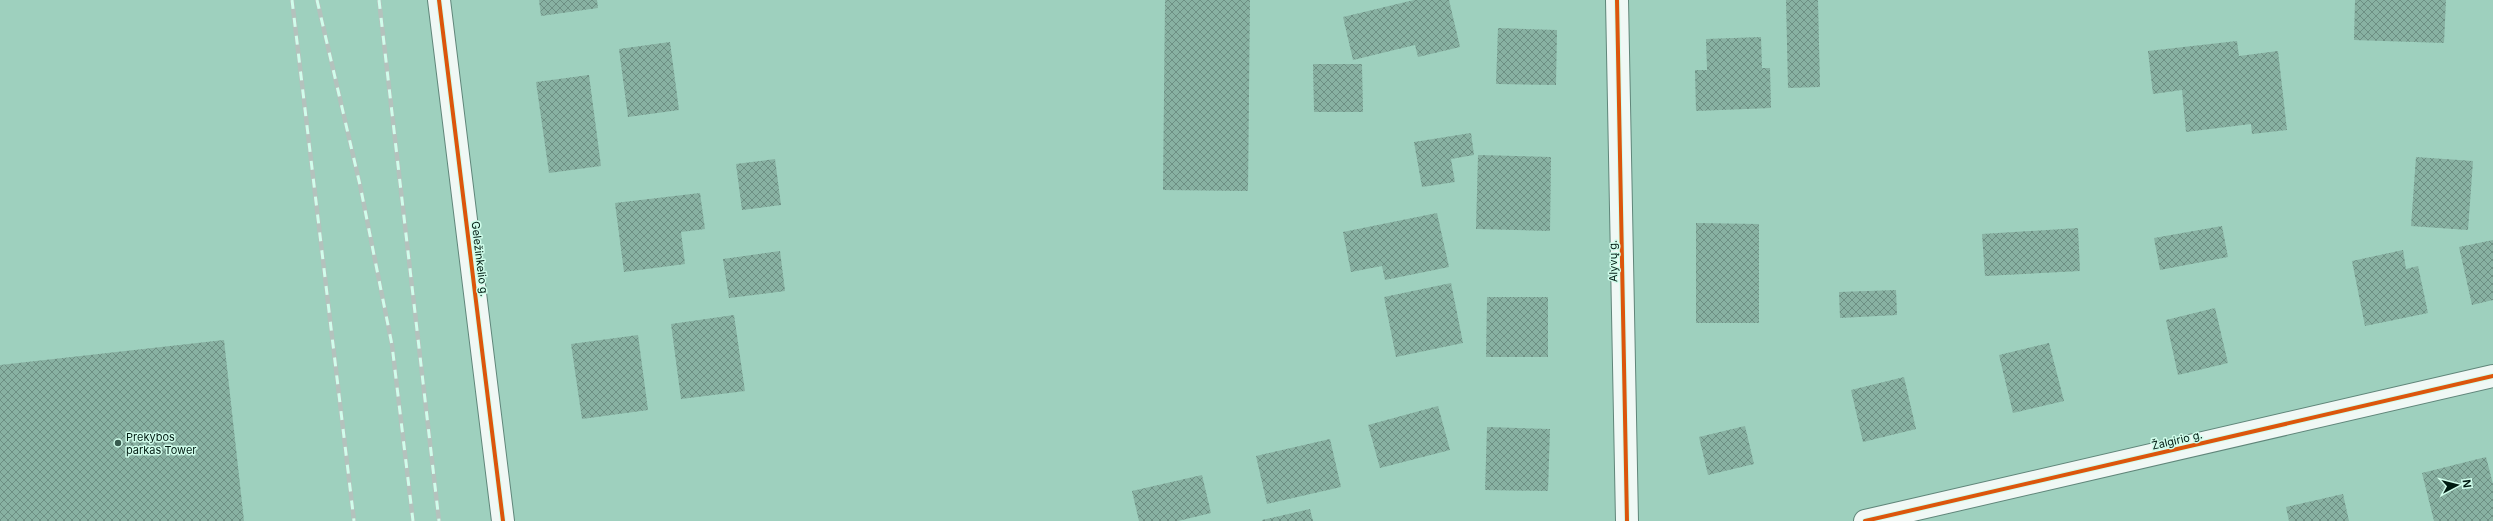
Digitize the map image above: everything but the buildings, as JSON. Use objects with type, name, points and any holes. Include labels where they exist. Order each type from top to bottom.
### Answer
[{"type":"street","name":"Geležinkelio g.","points":[[439,0],[503,521]]},
{"type":"street","name":"Alyvų g.","points":[[1617,0],[1627,521]]},
{"type":"street","name":"Žalgirio g.","points":[[1865,521],[2493,376]]},
{"type":"railway","points":[[292,0],[354,521]]},
{"type":"railway","points":[[317,0],[360,185],[392,345],[413,521]]},
{"type":"railway","points":[[379,0],[439,521]]},
{"type":"cycle path","points":[[439,0],[503,521]]},
{"type":"cycle path","points":[[1617,0],[1627,521]]},
{"type":"cycle path","points":[[1865,521],[2493,376]]},
{"type":"place","name":"Prekybos parkas Tower","points":[[118,443]]}]
